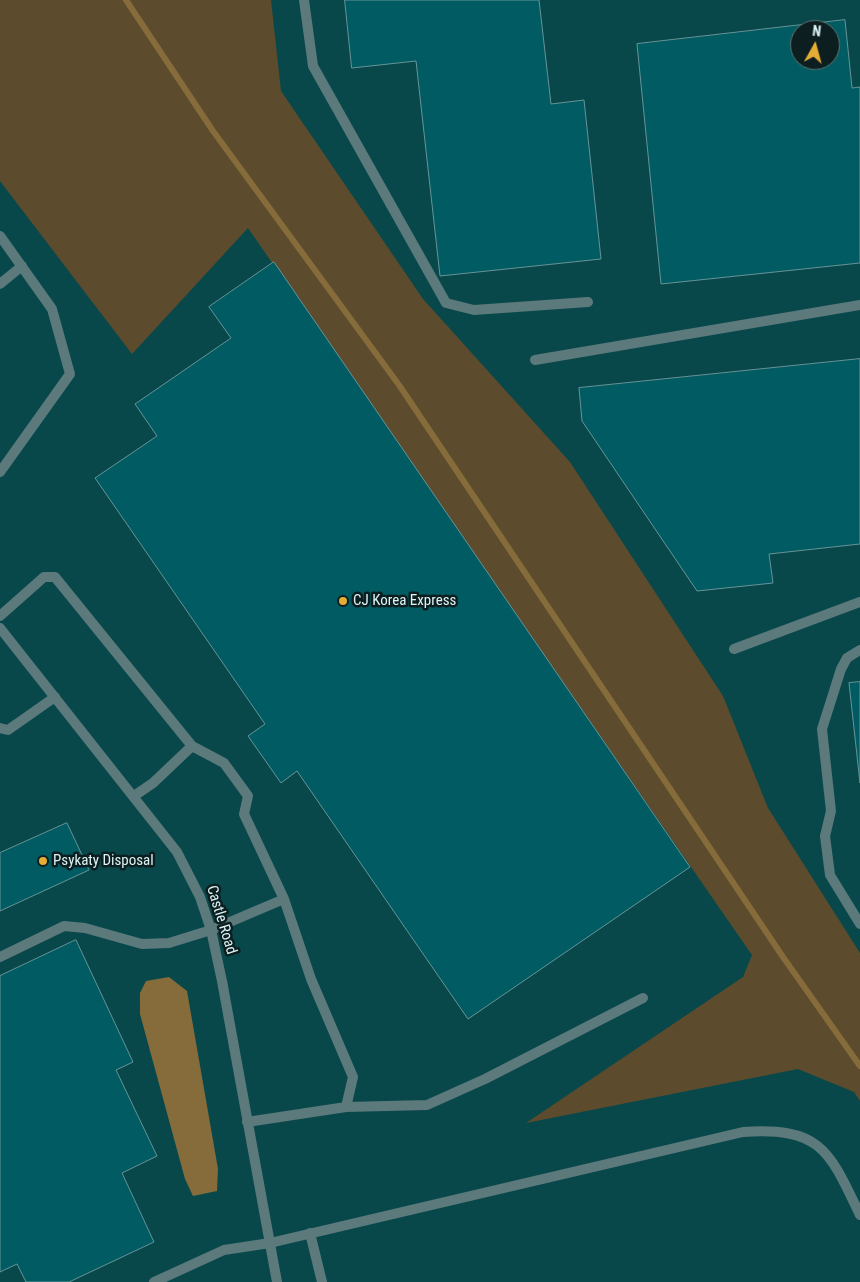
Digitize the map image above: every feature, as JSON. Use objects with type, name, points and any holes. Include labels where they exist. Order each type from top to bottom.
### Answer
[{"type":"street","points":[[304,0],[313,66],[446,303],[474,310],[588,302]]},
{"type":"street","points":[[0,236],[52,309],[70,374],[0,472]]},
{"type":"street","points":[[0,284],[22,266]]},
{"type":"street","points":[[535,360],[860,305]]},
{"type":"street","points":[[0,616],[44,577],[55,578],[192,746],[224,763],[248,796],[244,814],[284,899],[311,979],[352,1077],[346,1107]]},
{"type":"street","points":[[734,649],[860,602]]},
{"type":"street","name":"Castle Road","points":[[0,628],[177,852],[200,897],[211,930],[277,1282]]},
{"type":"street","points":[[860,650],[847,658],[822,730],[831,811],[825,836],[830,875],[860,924]]},
{"type":"street","points":[[0,728],[8,730],[55,697]]},
{"type":"street","points":[[134,796],[153,783],[192,746]]},
{"type":"street","points":[[0,957],[64,926],[85,928],[142,944],[169,943],[211,930],[284,899]]},
{"type":"street","points":[[247,1122],[346,1107],[427,1105],[485,1079],[643,998]]},
{"type":"street","points":[[154,1282],[224,1250],[270,1243],[743,1132],[770,1131],[791,1133],[808,1138],[823,1150],[838,1170],[860,1215]]},
{"type":"street","points":[[310,1233],[322,1282]]},
{"type":"shaded area","points":[[0,0],[860,0],[860,1282],[0,1282]]},
{"type":"shaded area","points":[[0,0],[271,0],[281,91],[423,299],[570,462],[723,696],[768,808],[860,953],[860,1101],[854,1092],[798,1069],[526,1123],[743,977],[752,955],[248,228],[132,354],[0,181]]},
{"type":"shaded area","points":[[169,977],[187,991],[218,1169],[217,1191],[193,1196],[185,1179],[140,1014],[140,993],[146,981]]},
{"type":"building","points":[[345,0],[539,0],[551,104],[584,100],[601,259],[440,276],[416,61],[352,68]]},
{"type":"building","points":[[845,20],[852,88],[860,87],[860,263],[661,284],[637,44],[790,26],[790,70],[840,70],[840,21]]},
{"type":"building","name":"CJ Korea Express","points":[[274,262],[690,867],[468,1019],[297,771],[281,783],[248,736],[265,724],[95,478],[157,436],[135,404],[231,338],[209,307]]},
{"type":"building","points":[[860,359],[860,544],[769,554],[773,583],[697,591],[582,421],[579,388]]},
{"type":"building","points":[[860,682],[860,783],[849,683]]},
{"type":"building","name":"Psykaty Disposal","points":[[67,823],[89,870],[0,911],[0,853]]},
{"type":"building","points":[[76,940],[133,1062],[116,1070],[157,1156],[122,1173],[154,1242],[69,1282],[26,1282],[17,1264],[0,1272],[0,976]]},
{"type":"waterway","points":[[126,0],[213,131],[399,385],[783,957],[860,1066]]},
{"type":"place","name":"CJ Korea Express","points":[[343,601]]},
{"type":"place","name":"Psykaty Disposal","points":[[43,861]]}]
